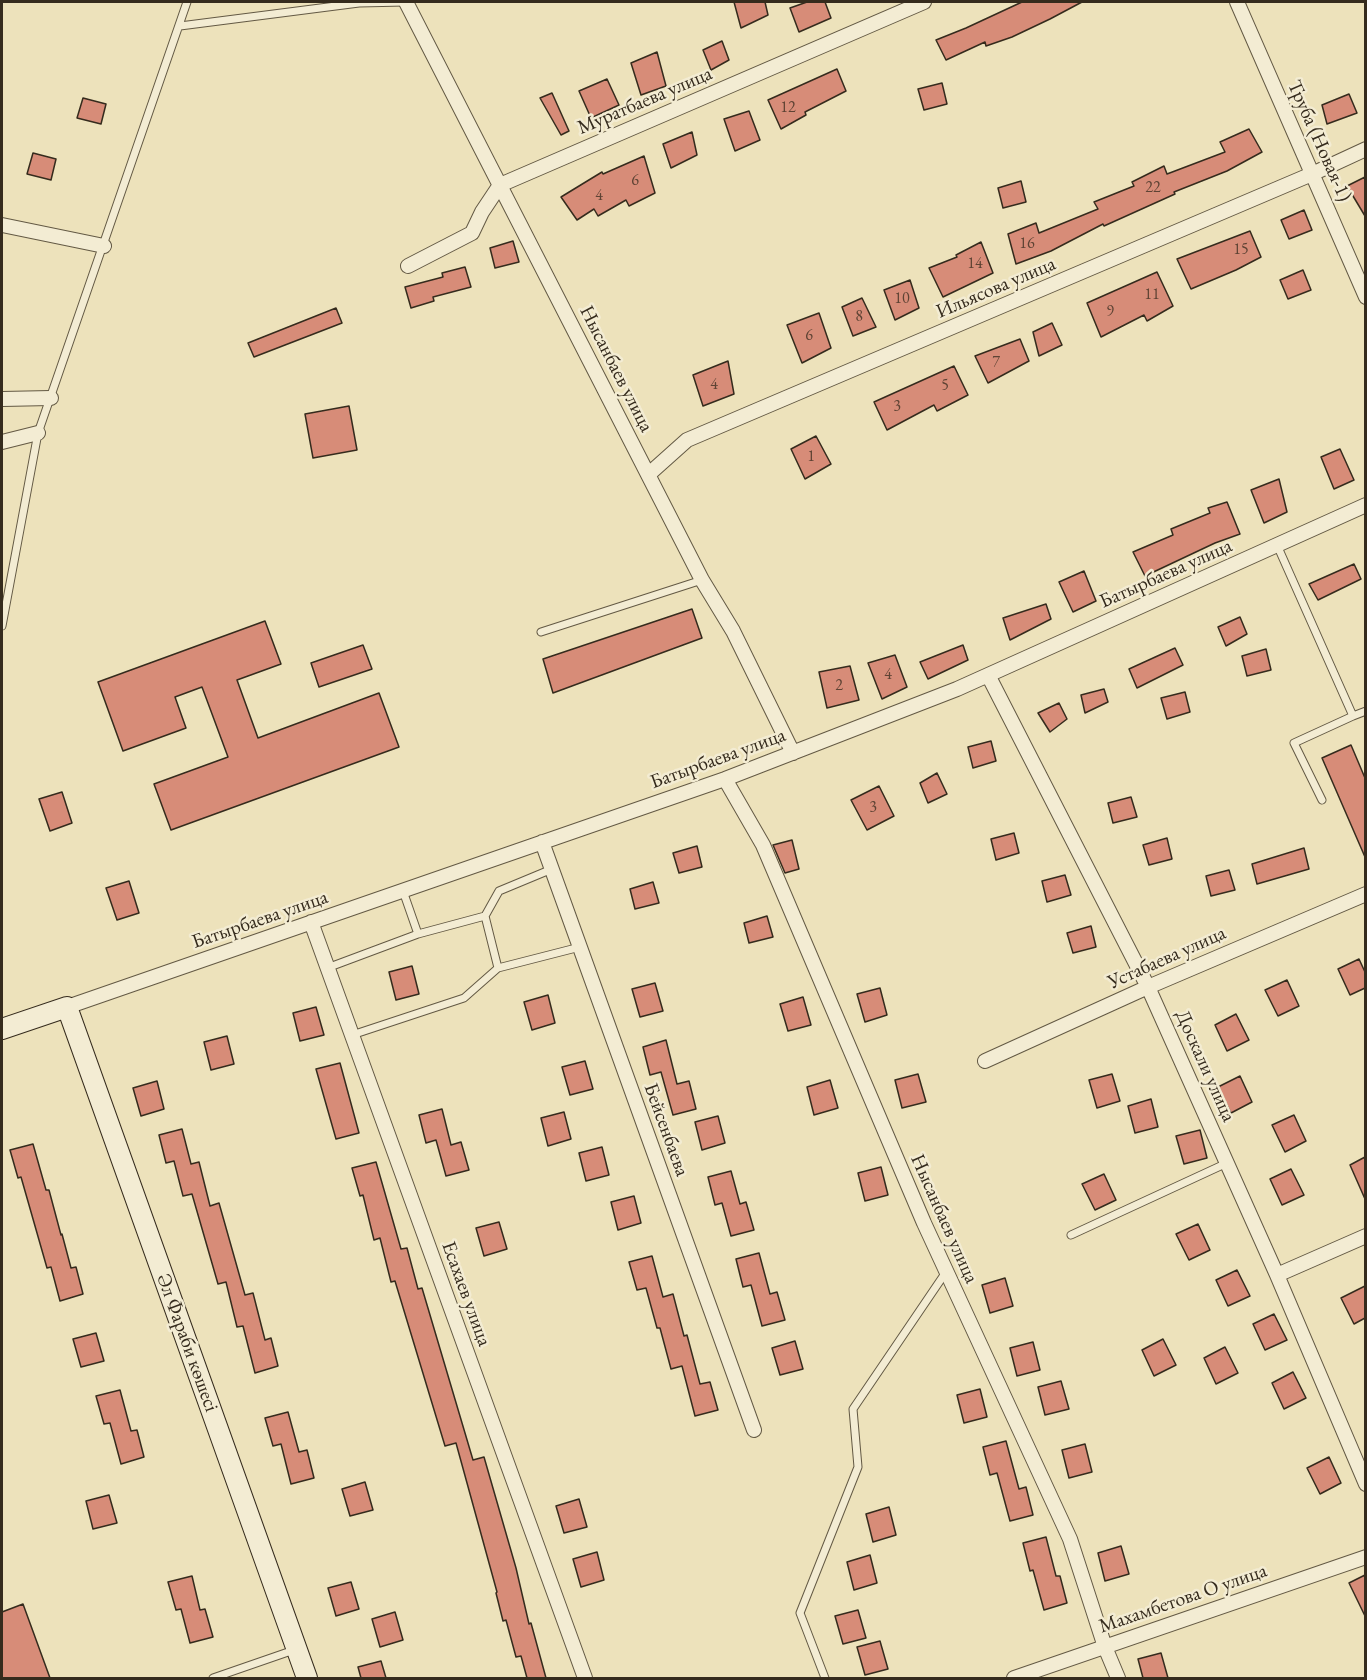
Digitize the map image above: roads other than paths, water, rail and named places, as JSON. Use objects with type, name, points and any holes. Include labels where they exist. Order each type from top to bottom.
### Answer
[{"type":"street","name":"Нысанбаев улица","points":[[406,2],[702,580],[733,631],[793,753]]},
{"type":"street","name":"Муратбаева улица","points":[[500,184],[924,2]]},
{"type":"street","name":"Труба (Новая-1)","points":[[1237,2],[1365,297]]},
{"type":"street","name":"Ильясова улица","points":[[649,474],[687,440],[1312,174],[1365,149]]},
{"type":"street","points":[[408,266],[472,233],[500,184]]},
{"type":"street","points":[[2,225],[104,246]]},
{"type":"street","points":[[2,399],[51,398]]},
{"type":"street","points":[[2,442],[38,433]]},
{"type":"street","name":"Батырбаева улица","points":[[67,1007],[725,779],[793,753],[988,675],[1365,505]]},
{"type":"street","name":"Доскали улица","points":[[988,675],[1148,987],[1277,1275],[1365,1484]]},
{"type":"street","name":"Нысанбаев улица","points":[[725,779],[763,845],[946,1272],[1070,1539],[1105,1647],[1118,1678]]},
{"type":"street","name":"Бейсенбаева","points":[[542,842],[754,1430]]},
{"type":"street","name":"Устабаева улица","points":[[986,1061],[1148,987],[1365,894]]},
{"type":"street","name":"Есахаев улица","points":[[311,922],[585,1678]]},
{"type":"street","points":[[2,1029],[67,1007]]},
{"type":"street","name":"Әл Фараби көшесі","points":[[67,1007],[307,1678]]},
{"type":"street","points":[[1277,1275],[1365,1236]]},
{"type":"street","name":"Махамбетова О улица","points":[[1014,1678],[1365,1557]]},
{"type":"lane","points":[[2,626],[38,433],[188,2]]},
{"type":"lane","points":[[180,26],[359,3],[406,2]]},
{"type":"lane","points":[[1277,545],[1353,716]]},
{"type":"lane","points":[[541,632],[702,580]]},
{"type":"lane","points":[[1322,800],[1294,743],[1365,711]]},
{"type":"lane","points":[[498,968],[485,916],[499,891],[552,869]]},
{"type":"lane","points":[[403,891],[418,934]]},
{"type":"lane","points":[[327,968],[418,934],[485,916]]},
{"type":"lane","points":[[352,1035],[464,998],[498,968],[580,947]]},
{"type":"lane","points":[[1071,1235],[1227,1163]]},
{"type":"lane","points":[[825,1678],[801,1614],[858,1467],[853,1409],[946,1272]]},
{"type":"lane","points":[[213,1678],[296,1649]]}]
